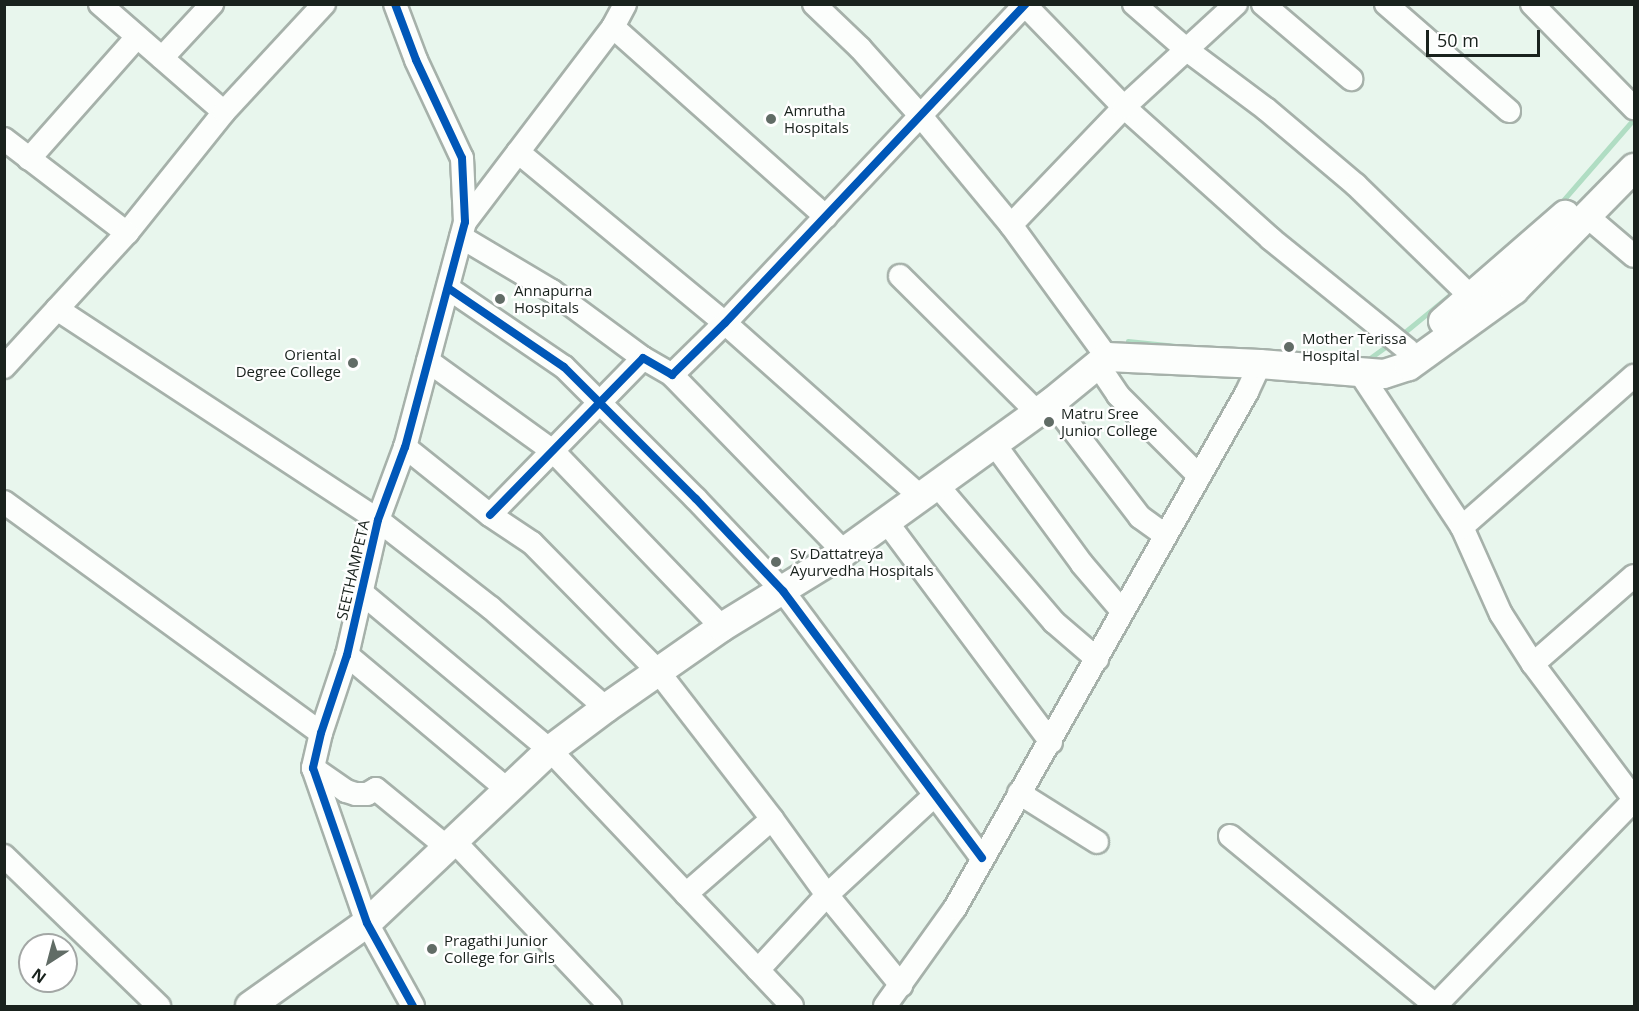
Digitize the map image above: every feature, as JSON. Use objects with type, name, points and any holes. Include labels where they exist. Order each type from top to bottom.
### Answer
[{"type":"main road","points":[[1372,374],[1408,350],[1471,297],[1570,210],[1635,148]]},
{"type":"main road","points":[[250,1006],[367,922],[452,845],[550,750],[657,670],[844,552],[995,445],[1103,361],[1260,364],[1372,374],[1409,366],[1514,290],[1635,168]]},
{"type":"street","points":[[100,4],[224,112]]},
{"type":"street","points":[[162,58],[212,4]]},
{"type":"street","points":[[5,366],[127,233],[224,112],[324,4]]},
{"type":"street","points":[[395,4],[416,60],[462,158],[463,229]]},
{"type":"street","points":[[463,229],[613,27],[625,4]]},
{"type":"street","points":[[814,4],[860,48],[920,115],[1011,225],[1103,361],[1118,395],[1199,476]]},
{"type":"street","points":[[1134,4],[1187,50],[1266,109],[1356,185],[1471,297]]},
{"type":"street","points":[[1011,225],[1124,107],[1236,4]]},
{"type":"street","points":[[1263,4],[1351,79]]},
{"type":"street","points":[[1386,4],[1509,111]]},
{"type":"street","points":[[1532,4],[1635,108]]},
{"type":"street","points":[[672,375],[725,323],[1026,5],[1124,107],[1271,239],[1408,350]]},
{"type":"street","points":[[613,27],[825,217]]},
{"type":"street","points":[[30,159],[137,37]]},
{"type":"street","points":[[4,139],[127,233]]},
{"type":"street","points":[[518,152],[929,491],[1054,622],[1097,658]]},
{"type":"street","points":[[1588,217],[1635,256]]},
{"type":"street","points":[[463,229],[643,358],[672,375],[844,552]]},
{"type":"street","name":"SEETHAMPETA","points":[[313,768],[321,733],[347,655],[378,520],[405,447],[463,229]]},
{"type":"street","points":[[900,276],[1045,408],[1140,517],[1165,535]]},
{"type":"street","points":[[448,288],[564,367],[586,386],[599,403],[696,499],[783,591],[982,858]]},
{"type":"street","points":[[57,309],[378,520],[491,608],[606,708]]},
{"type":"street","points":[[490,515],[643,358]]},
{"type":"street","points":[[428,362],[553,451],[722,627]]},
{"type":"street","points":[[885,1006],[955,908],[1247,392],[1260,364]]},
{"type":"street","points":[[1230,836],[1436,1006],[1635,800],[1533,664],[1501,614],[1462,527],[1372,374]]},
{"type":"street","points":[[1462,527],[1635,376]]},
{"type":"street","points":[[995,445],[1082,564],[1122,611]]},
{"type":"street","points":[[405,447],[490,515],[532,543],[657,670],[772,819],[827,895],[901,985]]},
{"type":"street","points":[[4,502],[321,733]]},
{"type":"street","points":[[886,521],[1051,741]]},
{"type":"street","points":[[1533,664],[1635,576]]},
{"type":"street","points":[[362,593],[550,750],[792,1006]]},
{"type":"street","points":[[347,655],[508,790]]},
{"type":"street","points":[[313,768],[356,794],[368,794],[376,789],[452,845],[610,1006]]},
{"type":"street","points":[[313,768],[367,922],[413,1006]]},
{"type":"street","points":[[1019,793],[1097,842]]},
{"type":"street","points":[[758,970],[827,895],[934,796]]},
{"type":"street","points":[[686,894],[772,819]]},
{"type":"street","points":[[4,856],[159,1006]]},
{"type":"waterway","points":[[1560,204],[1634,119]]},
{"type":"waterway","points":[[1400,336],[1456,290]]},
{"type":"waterway","points":[[1128,341],[1176,346]]},
{"type":"waterway","points":[[1366,361],[1391,343]]},
{"type":"cycle path","points":[[395,4],[416,60],[462,158],[465,222],[405,447],[378,520],[347,655],[321,733],[313,768],[367,923],[413,1006]]},
{"type":"cycle path","points":[[490,515],[643,358],[672,375],[725,323],[1026,4]]},
{"type":"cycle path","points":[[448,288],[564,367],[696,499],[783,591],[982,858]]},
{"type":"place","name":"Amrutha Hospitals","points":[[771,119]]},
{"type":"place","name":"Annapurna Hospitals","points":[[500,299]]},
{"type":"place","name":"Mother Terissa Hospital","points":[[1289,347]]},
{"type":"place","name":"Oriental Degree College","points":[[353,363]]},
{"type":"place","name":"Matru Sree Junior College","points":[[1049,422]]},
{"type":"place","name":"Sv Dattatreya Ayurvedha Hospitals","points":[[776,562]]},
{"type":"place","name":"Pragathi Junior College for Girls","points":[[432,949]]}]
